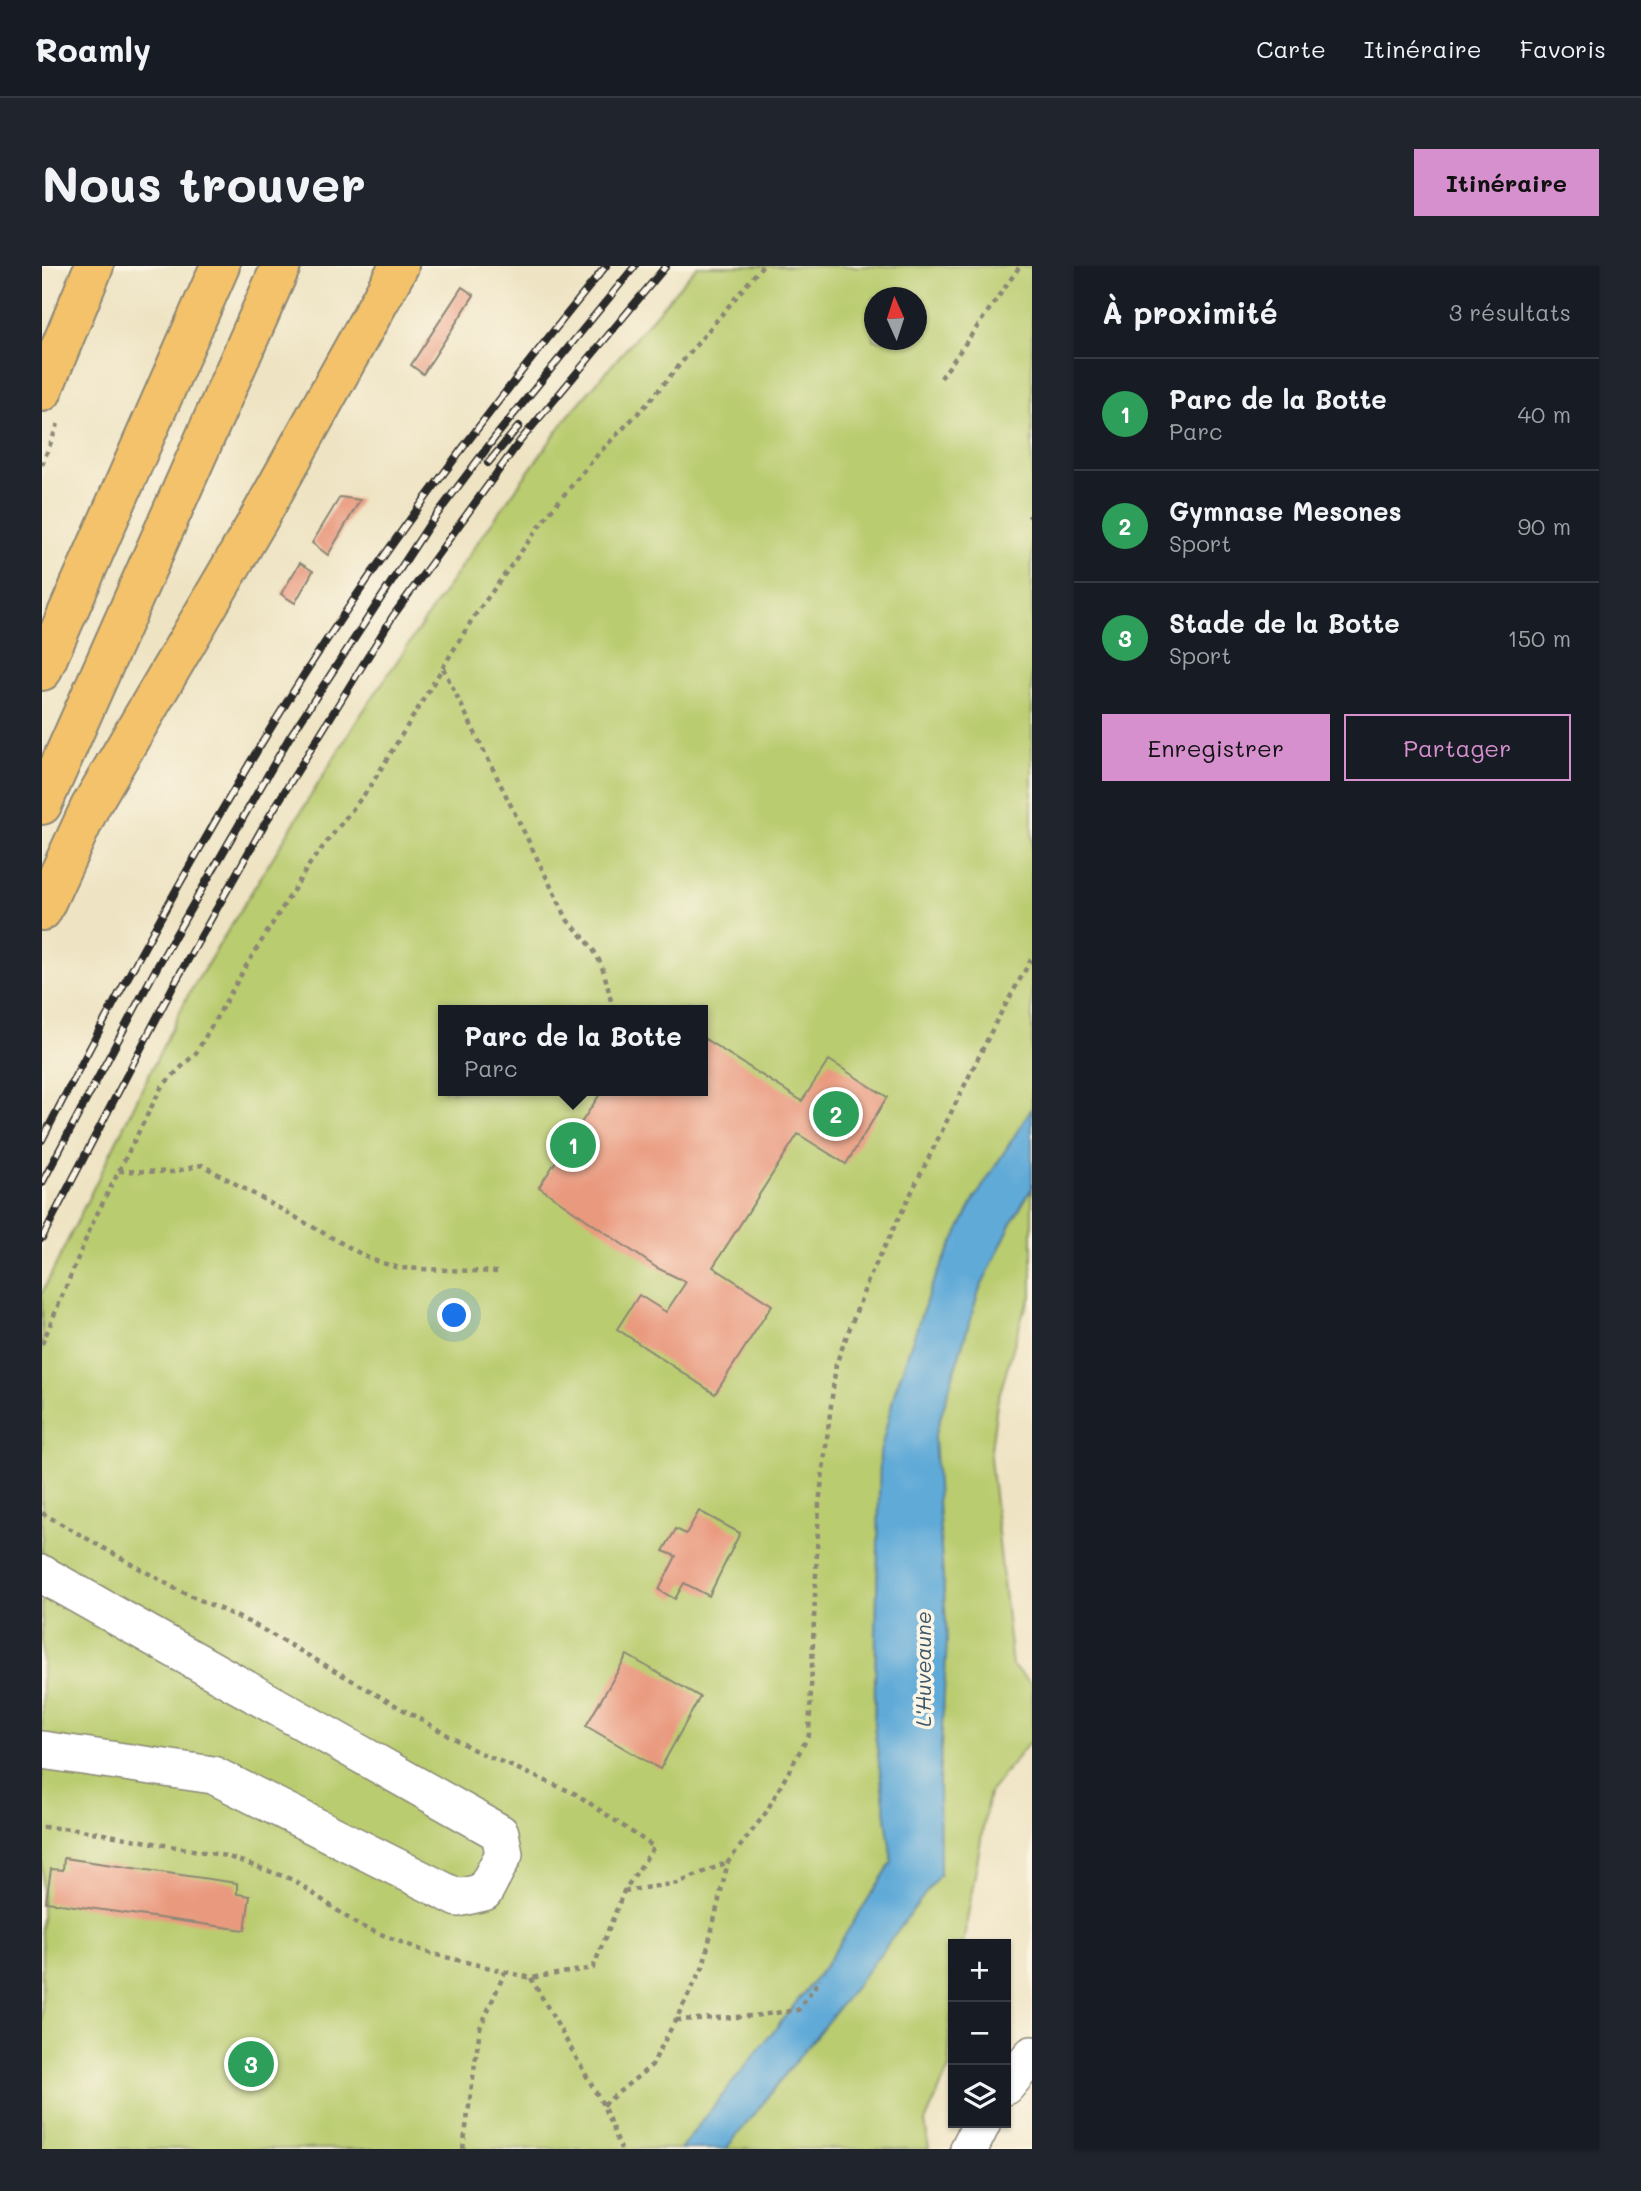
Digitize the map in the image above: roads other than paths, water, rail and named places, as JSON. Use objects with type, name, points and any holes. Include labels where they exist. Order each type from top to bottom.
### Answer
[{"type":"main road","points":[[42,391],[94,266]]},
{"type":"main road","points":[[42,671],[220,266]]},
{"type":"main road","points":[[42,805],[281,266]]},
{"type":"main road","points":[[42,911],[90,807],[257,522],[399,266]]},
{"type":"lane","points":[[42,1574],[500,1833],[504,1854],[484,1892],[457,1898],[212,1775],[42,1750]]},
{"type":"lane","points":[[1011,2080],[1032,2055]]},
{"type":"lane","points":[[969,2149],[980,2128]]},
{"type":"water","name":"L'Huveaune","points":[[1032,1108],[1032,1188],[1013,1220],[979,1291],[934,1438],[947,1640],[939,1784],[940,1874],[859,1982],[726,2149],[680,2149],[825,1966],[892,1862],[874,1726],[880,1453],[895,1391],[931,1287],[974,1200]]},
{"type":"railway","points":[[42,1140],[163,913],[227,802],[329,636],[443,474],[606,266]]},
{"type":"railway","points":[[42,1183],[157,967],[289,738],[429,525],[496,436],[635,266]]},
{"type":"railway","points":[[42,1238],[177,979],[264,825],[393,616],[520,441],[666,266]]},
{"type":"railway","points":[[488,463],[519,426]]},
{"type":"place","name":"Gymnase Mesones","points":[[836,1114]]},
{"type":"place","name":"Parc de la Botte","points":[[573,1145]]},
{"type":"place","name":"Stade de la Botte","points":[[251,2064]]}]
